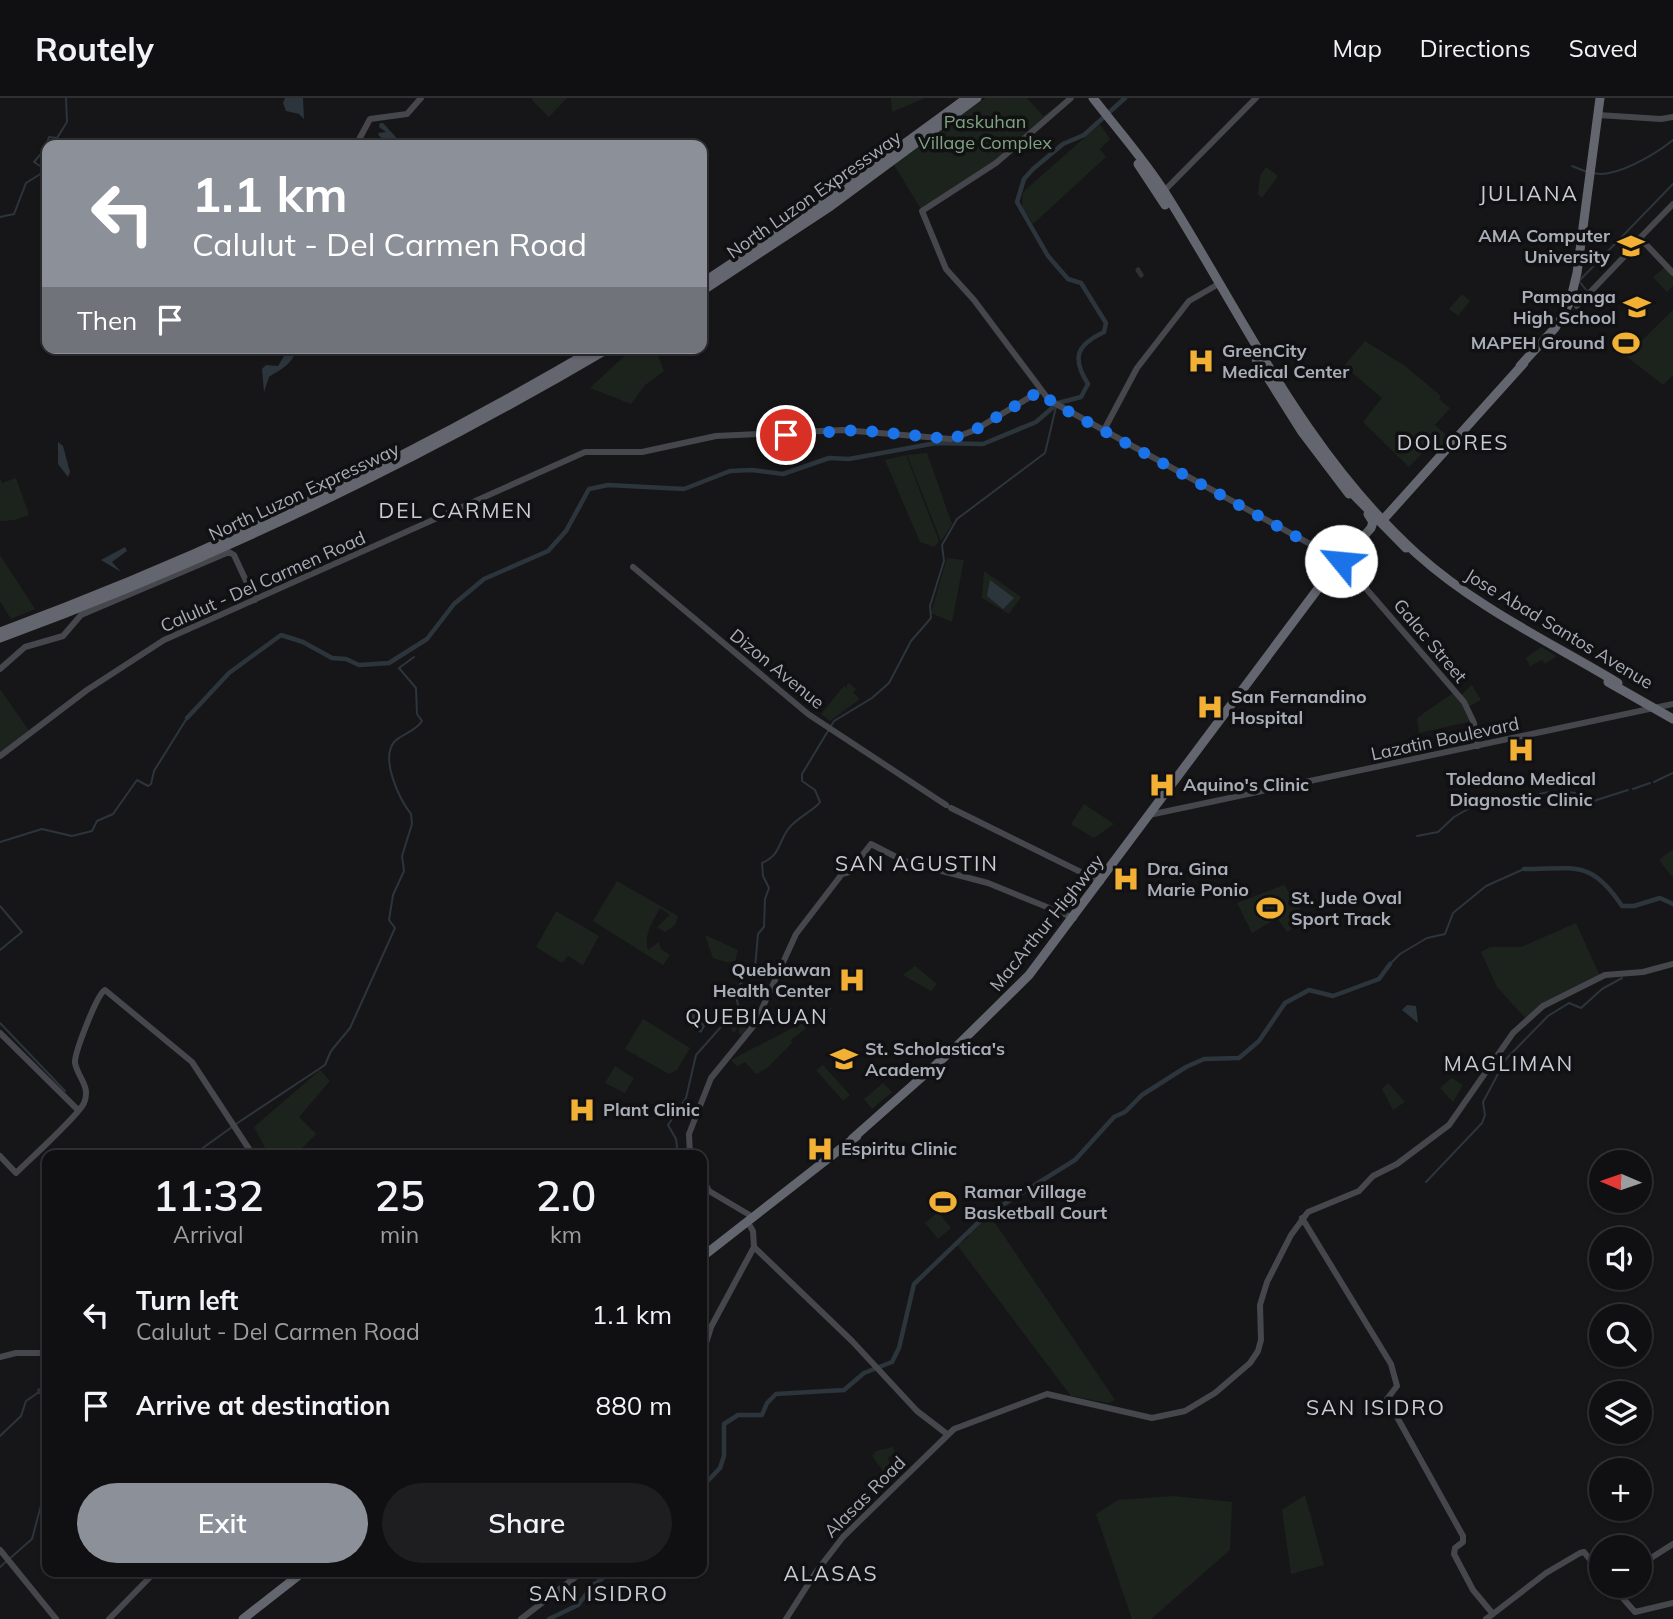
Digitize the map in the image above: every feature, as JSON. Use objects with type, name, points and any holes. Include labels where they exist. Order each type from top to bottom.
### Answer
[{"type":"highway","points":[[933,127],[955,98]]},
{"type":"highway","name":"North Luzon Expressway","points":[[707,288],[821,212],[967,98]]},
{"type":"highway","name":"North Luzon Expressway","points":[[707,280],[817,208],[976,98]]},
{"type":"highway","points":[[933,127],[982,98]]},
{"type":"highway","points":[[1087,98],[1101,111]]},
{"type":"highway","points":[[1093,98],[1146,171],[1164,191],[1270,380],[1283,392],[1348,487]]},
{"type":"highway","points":[[1573,304],[1600,98]]},
{"type":"highway","points":[[1146,171],[1204,263],[1214,286],[1270,380],[1333,473],[1376,518]]},
{"type":"highway","name":"MacArthur Highway","points":[[707,1253],[852,1139],[925,1076],[1013,993],[1074,918],[1344,564],[1376,518],[1524,363],[1573,304]]},
{"type":"highway","name":"North Luzon Expressway","points":[[0,632],[157,570],[326,493],[455,428],[586,354]]},
{"type":"highway","name":"North Luzon Expressway","points":[[0,638],[159,576],[301,512],[457,434],[598,354]]},
{"type":"highway","points":[[1332,462],[1376,518]]},
{"type":"highway","points":[[1333,473],[1410,550]]},
{"type":"highway","name":"Jose Abad Santos Avenue","points":[[1376,518],[1382,528],[1395,535],[1463,592],[1673,719]]},
{"type":"highway","name":"Jose Abad Santos Avenue","points":[[1463,592],[1655,708]]},
{"type":"highway","points":[[1590,670],[1673,719]]},
{"type":"highway","points":[[243,1619],[297,1577]]},
{"type":"street","points":[[360,140],[371,121],[408,115],[423,98]]},
{"type":"street","points":[[1071,98],[996,163],[923,210],[922,217],[943,264],[978,305],[1040,391],[1057,405],[1344,564]]},
{"type":"street","points":[[1164,191],[1256,98]]},
{"type":"street","points":[[1598,115],[1661,119],[1673,117]]},
{"type":"street","points":[[1573,304],[1595,288],[1673,204]]},
{"type":"street","points":[[1641,238],[1673,271]]},
{"type":"street","points":[[1104,430],[1137,368],[1189,300],[1214,286]]},
{"type":"street","name":"Calulut - Del Carmen Road","points":[[0,755],[78,697],[152,647],[585,452],[635,452],[711,436],[837,430],[951,439],[975,430],[1040,391]]},
{"type":"street","points":[[0,668],[25,647],[63,636],[84,614],[229,552],[234,555],[255,600]]},
{"type":"street","name":"Galac Street","points":[[1344,564],[1464,702],[1474,723],[1478,746]]},
{"type":"street","name":"Dizon Avenue","points":[[634,567],[794,703],[961,814],[1101,882]]},
{"type":"street","name":"Lazatin Boulevard","points":[[1152,815],[1673,704]]},
{"type":"street","points":[[689,1150],[687,1144],[692,1125],[718,1066],[755,1024],[796,934],[842,874],[849,872],[871,844],[904,860],[988,883],[1074,918]]},
{"type":"street","points":[[1493,1614],[1473,1590],[1461,1569],[1454,1552],[1463,1542],[1463,1536],[1387,1399],[1398,1386],[1391,1364],[1302,1218],[1311,1210],[1359,1191],[1373,1176],[1395,1165],[1449,1125],[1513,1033],[1544,1006],[1605,975],[1643,972],[1673,964]]},
{"type":"street","points":[[2,1161],[16,1173],[83,1104],[86,1091],[75,1064],[75,1055],[92,1007],[105,990],[192,1062],[250,1150]]},
{"type":"street","points":[[0,1033],[78,1110]]},
{"type":"street","points":[[707,1187],[750,1219],[754,1247],[711,1327],[707,1340]]},
{"type":"street","name":"Alasas Road","points":[[786,1619],[816,1572],[843,1537],[947,1434],[1047,1394],[1152,1418],[1185,1411],[1205,1399],[1250,1363],[1258,1352],[1261,1340],[1261,1304],[1267,1282],[1302,1218]]},
{"type":"street","points":[[754,1247],[879,1369],[917,1411],[947,1434]]},
{"type":"street","points":[[0,1357],[16,1353],[42,1353]]},
{"type":"street","points":[[1652,1557],[1673,1544]]},
{"type":"street","points":[[0,1550],[57,1619]]},
{"type":"street","points":[[1486,1619],[1546,1573],[1580,1553],[1584,1552],[1589,1558]]},
{"type":"street","points":[[109,1619],[150,1577]]},
{"type":"street","points":[[522,1619],[576,1577]]},
{"type":"street","points":[[1625,1598],[1637,1612],[1673,1603]]},
{"type":"green space","points":[[533,98],[567,98],[549,117]]},
{"type":"green space","points":[[891,98],[925,98],[892,112]]},
{"type":"green space","name":"Paskuhan Village Complex","points":[[986,98],[1027,98],[1043,116],[1069,98],[996,161],[921,209],[892,162]]},
{"type":"green space","points":[[1100,124],[1110,139],[1100,149],[1106,157],[1033,224],[1022,207],[1023,192]]},
{"type":"green space","points":[[1266,167],[1278,176],[1262,198],[1258,194],[1260,176]]},
{"type":"green space","points":[[1665,267],[1673,275],[1673,286],[1667,292],[1653,277]]},
{"type":"green space","points":[[1462,294],[1470,301],[1458,316],[1449,309]]},
{"type":"green space","points":[[1673,310],[1673,375],[1663,385],[1626,356]]},
{"type":"green space","points":[[1365,341],[1405,366],[1441,396],[1439,399],[1450,408],[1435,425],[1451,439],[1440,452],[1431,444],[1409,467],[1363,422],[1382,398],[1344,366]]},
{"type":"green space","points":[[627,354],[657,354],[664,371],[645,385],[631,404],[590,388]]},
{"type":"green space","points":[[927,453],[952,524],[941,541],[907,455]]},
{"type":"green space","points":[[906,455],[939,541],[934,547],[920,542],[885,460]]},
{"type":"green space","points":[[0,478],[2,483],[16,478],[29,515],[0,521]]},
{"type":"green space","points":[[0,555],[35,609],[11,619],[0,601]]},
{"type":"green space","points":[[947,558],[964,560],[952,622],[931,613]]},
{"type":"green space","points":[[984,571],[1021,597],[1009,614],[982,598]]},
{"type":"green space","points":[[1541,647],[1557,656],[1545,664],[1542,660],[1530,666],[1526,658]]},
{"type":"green space","points":[[849,683],[856,689],[853,693],[860,699],[830,721],[821,714],[844,686],[848,689],[846,686]]},
{"type":"green space","points":[[1472,685],[1481,700],[1468,707],[1460,696]]},
{"type":"green space","points":[[0,689],[30,732],[0,755]]},
{"type":"green space","points":[[1453,693],[1466,707],[1472,721],[1419,733],[1417,718]]},
{"type":"green space","points":[[1084,804],[1114,824],[1094,838],[1071,824]]},
{"type":"green space","points":[[1673,849],[1673,878],[1659,860]]},
{"type":"green space","points":[[617,881],[678,916],[675,925],[665,932],[657,927],[670,915],[660,908],[648,934],[648,950],[659,942],[661,949],[670,955],[663,965],[593,921]]},
{"type":"green space","points":[[1284,885],[1307,919],[1287,932],[1277,918],[1252,933],[1237,903]]},
{"type":"green space","points":[[556,911],[599,936],[583,965],[568,956],[562,963],[536,947]]},
{"type":"green space","points":[[1576,923],[1600,976],[1570,991],[1527,1020],[1497,987],[1481,952],[1490,947],[1521,947]]},
{"type":"green space","points":[[705,935],[738,950],[735,961],[726,962],[713,958]]},
{"type":"green space","points":[[915,966],[937,984],[931,991],[903,975]]},
{"type":"green space","points":[[740,1004],[744,1006],[742,1022],[749,1032],[745,1037],[739,1034],[739,1026],[734,1033],[730,1028],[738,1018]]},
{"type":"green space","points":[[835,1006],[791,1040],[792,1043],[766,1069],[756,1074],[745,1062],[737,1066],[731,1060]]},
{"type":"green space","points":[[643,1019],[690,1048],[677,1070],[669,1074],[625,1049]]},
{"type":"green space","points":[[823,1065],[850,1095],[843,1101],[816,1070]]},
{"type":"green space","points":[[615,1066],[634,1078],[625,1093],[605,1083]]},
{"type":"green space","points":[[320,1070],[330,1081],[299,1117],[316,1134],[300,1150],[266,1150],[254,1127]]},
{"type":"green space","points":[[1452,1078],[1463,1085],[1453,1102],[1440,1088]]},
{"type":"green space","points":[[883,1083],[892,1092],[872,1109],[864,1099]]},
{"type":"green space","points":[[1388,1083],[1405,1102],[1393,1110],[1382,1089]]},
{"type":"green space","points":[[938,1212],[951,1228],[938,1239],[925,1223]]},
{"type":"green space","points":[[986,1215],[991,1217],[1115,1400],[1108,1403],[1071,1396],[957,1245],[969,1237]]},
{"type":"green space","points":[[893,1447],[896,1455],[888,1457],[890,1466],[884,1472],[872,1456],[876,1451]]},
{"type":"green space","points":[[1305,1495],[1324,1565],[1291,1574],[1282,1510]]},
{"type":"green space","points":[[1173,1496],[1232,1502],[1230,1550],[1151,1619],[1132,1619],[1096,1514],[1118,1500]]},
{"type":"shaded area","points":[[285,98],[303,98],[304,119],[299,114],[286,111],[283,103]]},
{"type":"shaded area","points":[[380,123],[383,123],[398,140],[384,140],[378,133],[386,132],[379,127]]},
{"type":"shaded area","points":[[285,354],[295,354],[286,366],[269,377],[264,392],[262,369],[266,365],[278,366]]},
{"type":"shaded area","points":[[58,442],[63,446],[70,472],[68,477],[58,464]]},
{"type":"shaded area","points":[[125,547],[127,551],[112,562],[121,572],[101,560]]},
{"type":"shaded area","points":[[990,580],[1014,598],[1003,609],[987,596]]},
{"type":"shaded area","points":[[1407,1005],[1416,1006],[1418,1023],[1402,1010]]},
{"type":"shaded area","points":[[695,1009],[710,1018],[701,1033],[686,1024]]},
{"type":"waterway","points":[[48,140],[49,137],[57,138],[67,122],[66,98]]},
{"type":"waterway","points":[[187,718],[229,673],[281,635],[303,642],[332,658],[346,659],[359,665],[389,663],[427,639],[454,604],[484,579],[548,551],[566,531],[589,489],[608,485],[684,489],[730,471],[752,470],[783,474],[829,458],[849,459],[936,443],[983,444],[1036,422],[1058,403],[1081,397],[1088,384],[1078,359],[1080,353],[1088,342],[1104,332],[1106,323],[1081,283],[1068,279],[1048,256],[1017,202],[1024,179],[1033,169],[1063,144],[1084,135],[1125,98]]},
{"type":"waterway","points":[[1594,173],[1603,174],[1624,169],[1647,158],[1673,140]]},
{"type":"waterway","points":[[42,153],[34,162],[42,167]]},
{"type":"waterway","points":[[1572,166],[1587,172]]},
{"type":"waterway","points":[[0,217],[14,214],[26,183],[42,173]]},
{"type":"waterway","points":[[1587,291],[1579,281],[1673,184]]},
{"type":"waterway","points":[[677,1150],[676,1139],[668,1125],[686,1098],[696,1055],[736,1010],[738,1005],[735,990],[755,968],[758,934],[764,927],[765,899],[769,888],[763,876],[762,863],[773,856],[793,824],[820,802],[815,790],[802,781],[802,774],[834,721],[872,698],[889,683],[911,641],[931,618],[930,606],[944,561],[942,545],[957,519],[1045,453],[1056,407]]},
{"type":"waterway","points":[[236,1124],[325,1065],[331,1051],[350,1028],[395,928],[389,920],[393,895],[404,871],[402,856],[412,824],[411,814],[393,779],[389,758],[395,741],[422,721],[417,714],[416,688],[399,668],[414,657]]},
{"type":"waterway","points":[[0,842],[42,829],[72,836],[92,831],[97,821],[113,814],[137,780],[148,786],[151,784],[154,771],[187,718]]},
{"type":"waterway","points":[[1654,782],[1673,773]]},
{"type":"waterway","points":[[1633,789],[1650,783]]},
{"type":"waterway","points":[[1417,836],[1438,832],[1454,817],[1475,805],[1488,809],[1506,799],[1519,801],[1560,791],[1575,793],[1584,804],[1628,790]]},
{"type":"waterway","points":[[1390,964],[1400,954],[1427,938],[1445,934],[1453,913],[1486,886],[1524,869]]},
{"type":"waterway","points":[[1524,869],[1581,870],[1601,880],[1622,906],[1634,906],[1660,898],[1673,904]]},
{"type":"waterway","points":[[0,906],[22,932],[0,950]]},
{"type":"waterway","points":[[707,1482],[720,1468],[724,1456],[724,1424],[738,1415],[762,1415],[767,1403],[776,1394],[844,1390],[864,1373],[892,1362],[899,1348],[914,1284],[985,1216],[1075,1160],[1114,1117],[1125,1112],[1142,1095],[1186,1067],[1204,1059],[1239,1058],[1259,1041],[1285,1003],[1309,990],[1333,996],[1379,979],[1390,964]]},
{"type":"waterway","points":[[1426,1182],[1482,1123],[1485,1115],[1483,1102],[1506,1059],[1548,1016],[1569,1003],[1581,1008],[1602,989],[1622,978]]},
{"type":"waterway","points":[[0,1023],[65,1091]]},
{"type":"waterway","points":[[200,1150],[232,1127]]},
{"type":"waterway","points":[[42,1387],[38,1390],[42,1396]]},
{"type":"waterway","points":[[0,1436],[21,1416],[26,1401],[39,1392]]},
{"type":"waterway","points":[[0,1567],[32,1539],[42,1502]]},
{"type":"waterway","points":[[549,1619],[578,1605],[593,1585],[605,1577]]},
{"type":"taxiway","points":[[1138,270],[1141,275]]},
{"type":"place","name":"AMA Computer University","points":[[1631,246]]},
{"type":"place","name":"Pampanga High School","points":[[1637,307]]},
{"type":"place","name":"MAPEH Ground","points":[[1626,343]]},
{"type":"place","name":"GreenCity Medical Center","points":[[1201,361]]},
{"type":"place","name":"San Fernandino Hospital","points":[[1210,707]]},
{"type":"place","name":"Toledano Medical Diagnostic Clinic","points":[[1521,750]]},
{"type":"place","name":"Aquino's Clinic","points":[[1162,785]]},
{"type":"place","name":"Dra. Gina Marie Ponio","points":[[1126,879]]},
{"type":"place","name":"St. Jude Oval Sport Track","points":[[1270,908]]},
{"type":"place","name":"Quebiawan Health Center","points":[[852,980]]},
{"type":"place","name":"St. Scholastica's Academy","points":[[844,1059]]},
{"type":"place","name":"Plant Clinic","points":[[582,1110]]},
{"type":"place","name":"Espiritu Clinic","points":[[820,1149]]},
{"type":"place","name":"Ramar Village Basketball Court","points":[[943,1202]]},
{"type":"district","name":"JULIANA","points":[[1529,194]]},
{"type":"district","name":"DOLORES","points":[[1453,443]]},
{"type":"district","name":"DEL CARMEN","points":[[456,511]]},
{"type":"district","name":"SAN AGUSTIN","points":[[917,864]]},
{"type":"district","name":"QUEBIAUAN","points":[[757,1017]]},
{"type":"district","name":"MAGLIMAN","points":[[1509,1064]]},
{"type":"district","name":"SAN ISIDRO","points":[[1376,1408]]},
{"type":"district","name":"ALASAS","points":[[831,1574]]},
{"type":"district","name":"SAN ISIDRO","points":[[599,1594]]},
{"type":"route","points":[[786,435],[857,430],[951,439],[975,430],[1040,391],[1053,403],[1341,561]]}]
